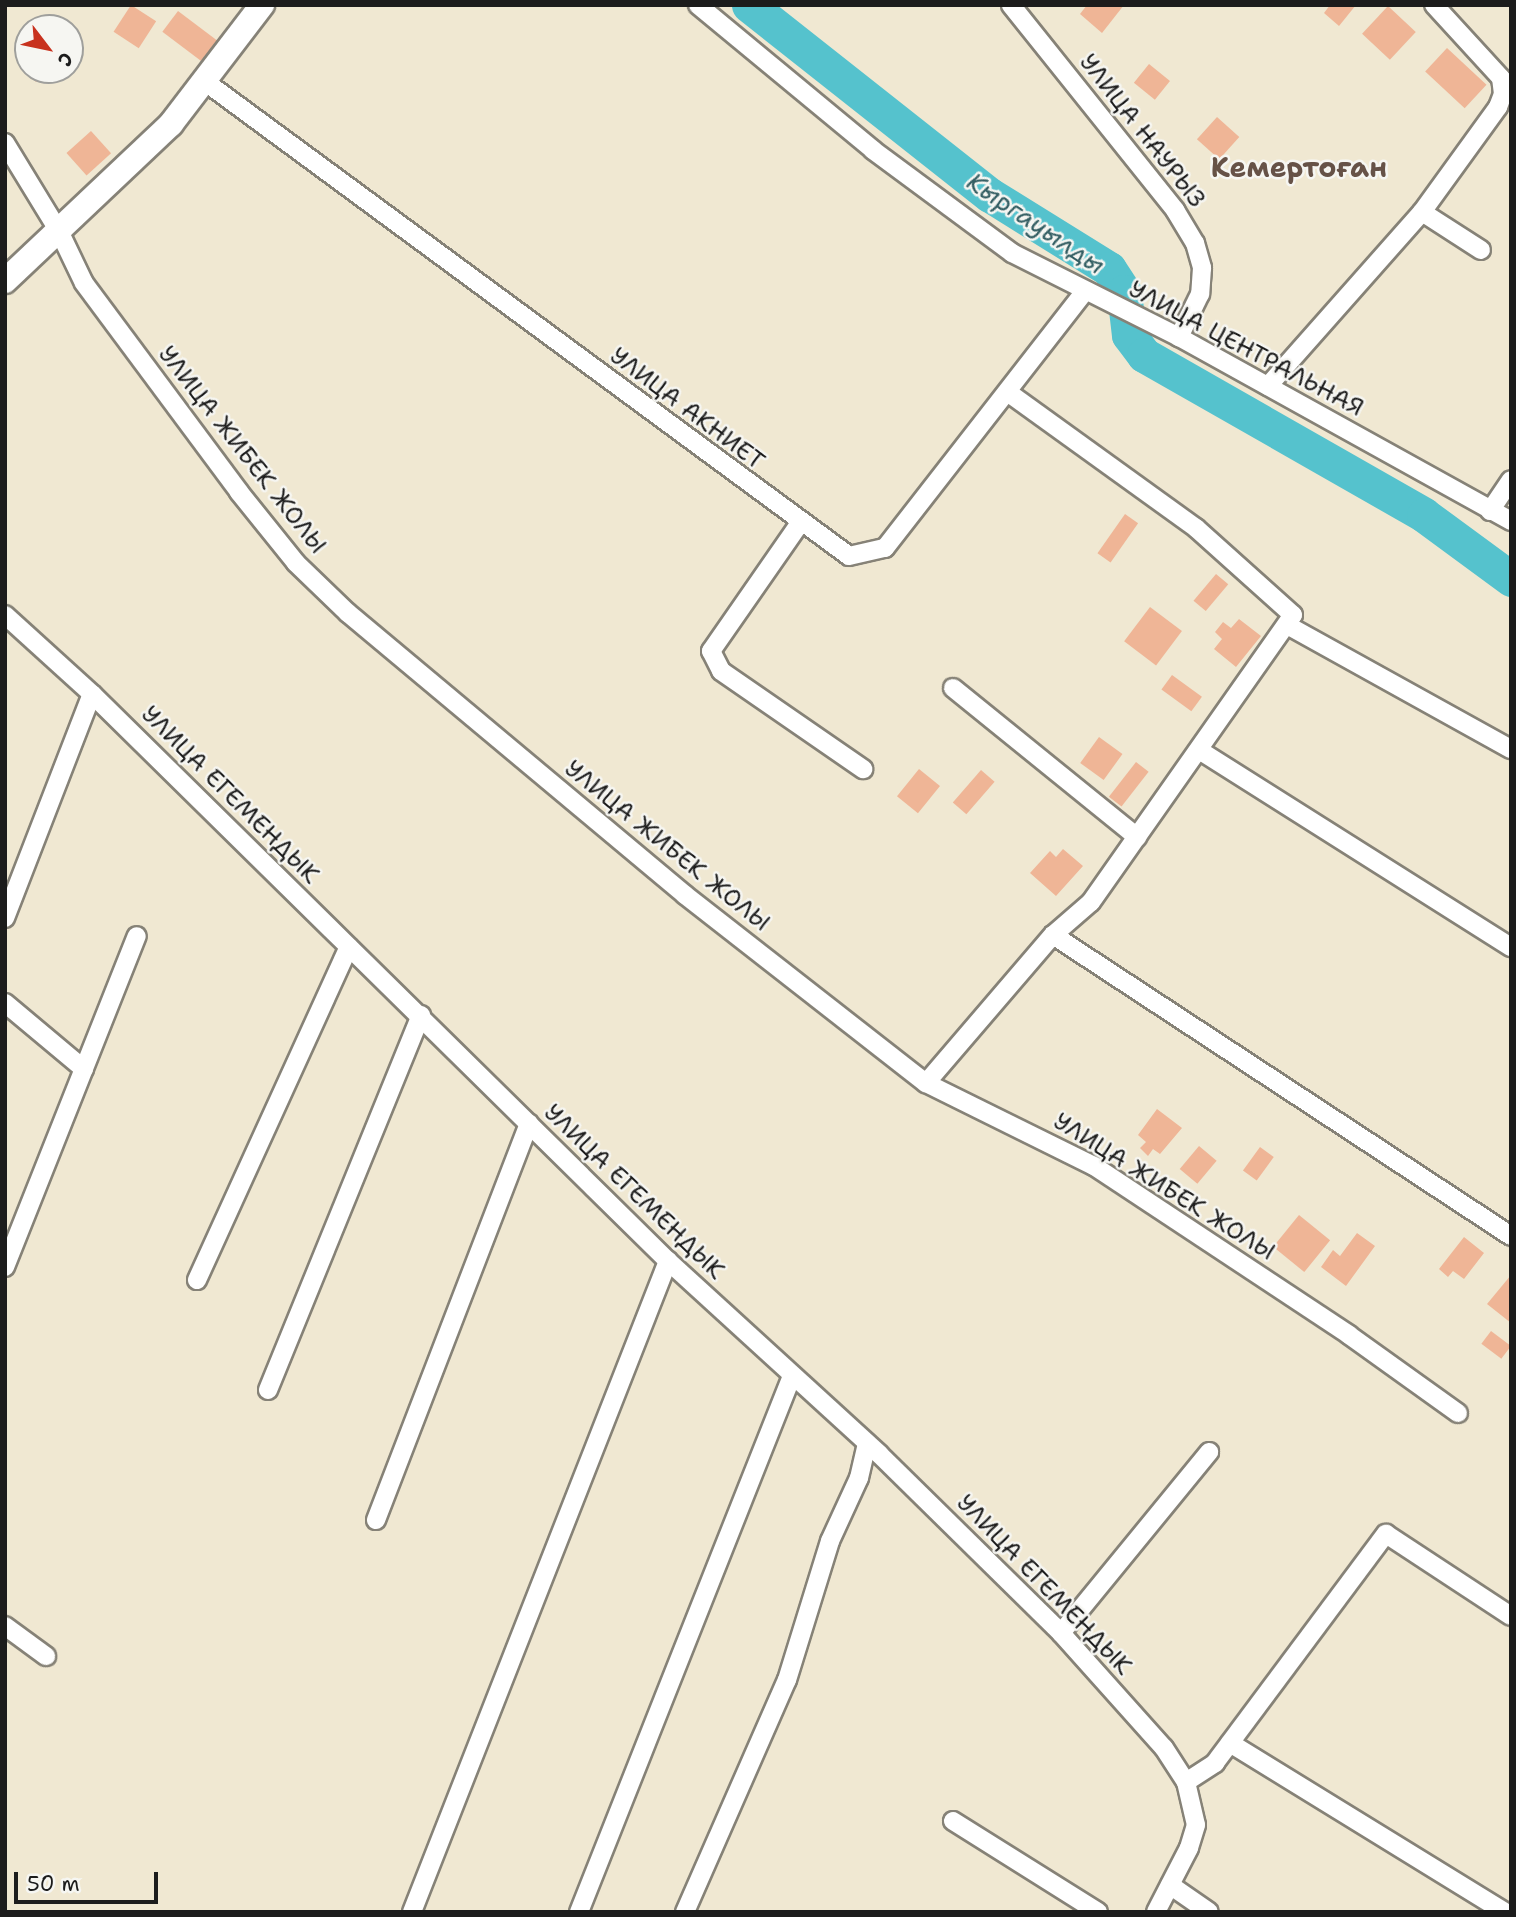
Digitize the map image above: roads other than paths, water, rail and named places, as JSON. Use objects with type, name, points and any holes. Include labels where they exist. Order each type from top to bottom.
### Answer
[{"type":"main road","points":[[5,281],[117,180],[207,83],[262,5]]},
{"type":"street","name":"УЛИЦА ЦЕНТРАЛЬНАЯ","points":[[698,5],[974,227],[1012,253],[1179,337],[1511,522]]},
{"type":"street","name":"УЛИЦА НАУРЫЗ","points":[[1011,5],[1175,210],[1195,243],[1202,268],[1200,294],[1179,337]]},
{"type":"street","points":[[1268,386],[1422,212],[1503,94],[1501,78],[1434,5]]},
{"type":"street","name":"УЛИЦА АКНИЕТ","points":[[207,83],[800,523],[849,556],[885,548],[1009,393],[1085,291]]},
{"type":"street","name":"УЛИЦА ЖИБЕК ЖОЛЫ","points":[[5,143],[60,233],[84,283],[296,563],[348,613],[685,895],[926,1083],[1094,1166],[1349,1335],[1458,1413]]},
{"type":"street","points":[[1422,212],[1481,250]]},
{"type":"street","points":[[926,1083],[1053,935],[1091,902],[1293,615],[1196,528],[1009,393]]},
{"type":"street","points":[[1490,511],[1511,480]]},
{"type":"street","points":[[800,523],[711,651],[721,671],[863,769]]},
{"type":"street","name":"УЛИЦА ЕГЕМЕНДЫК","points":[[5,615],[92,694],[668,1261],[867,1443],[1061,1633],[1164,1748],[1186,1782],[1196,1825],[1170,1885]]},
{"type":"street","points":[[1287,625],[1511,749]]},
{"type":"street","points":[[953,688],[1137,837]]},
{"type":"street","points":[[5,918],[92,694]]},
{"type":"street","points":[[1199,750],[1511,947]]},
{"type":"street","points":[[1053,935],[1511,1236]]},
{"type":"street","points":[[5,1267],[137,936]]},
{"type":"street","points":[[197,1280],[349,947]]},
{"type":"street","points":[[5,1003],[84,1069]]},
{"type":"street","points":[[268,1390],[421,1015]]},
{"type":"street","points":[[376,1520],[529,1124]]},
{"type":"street","points":[[412,1912],[668,1261]]},
{"type":"street","points":[[579,1912],[792,1376]]},
{"type":"street","points":[[685,1912],[788,1680],[830,1541],[859,1478],[867,1443]]},
{"type":"street","points":[[1061,1633],[1209,1452]]},
{"type":"street","points":[[1186,1782],[1215,1763],[1386,1534],[1511,1616]]},
{"type":"street","points":[[5,1626],[46,1656]]},
{"type":"street","points":[[1230,1743],[1505,1912]]},
{"type":"street","points":[[953,1821],[1098,1912]]},
{"type":"street","points":[[1156,1912],[1170,1885],[1209,1912]]},
{"type":"waterway","name":"Кыргауылды","points":[[749,5],[990,195],[1109,269],[1124,292],[1129,335],[1144,355],[1424,515],[1511,579]]},
{"type":"district","name":"Кемертоған","points":[[1299,167]]}]
